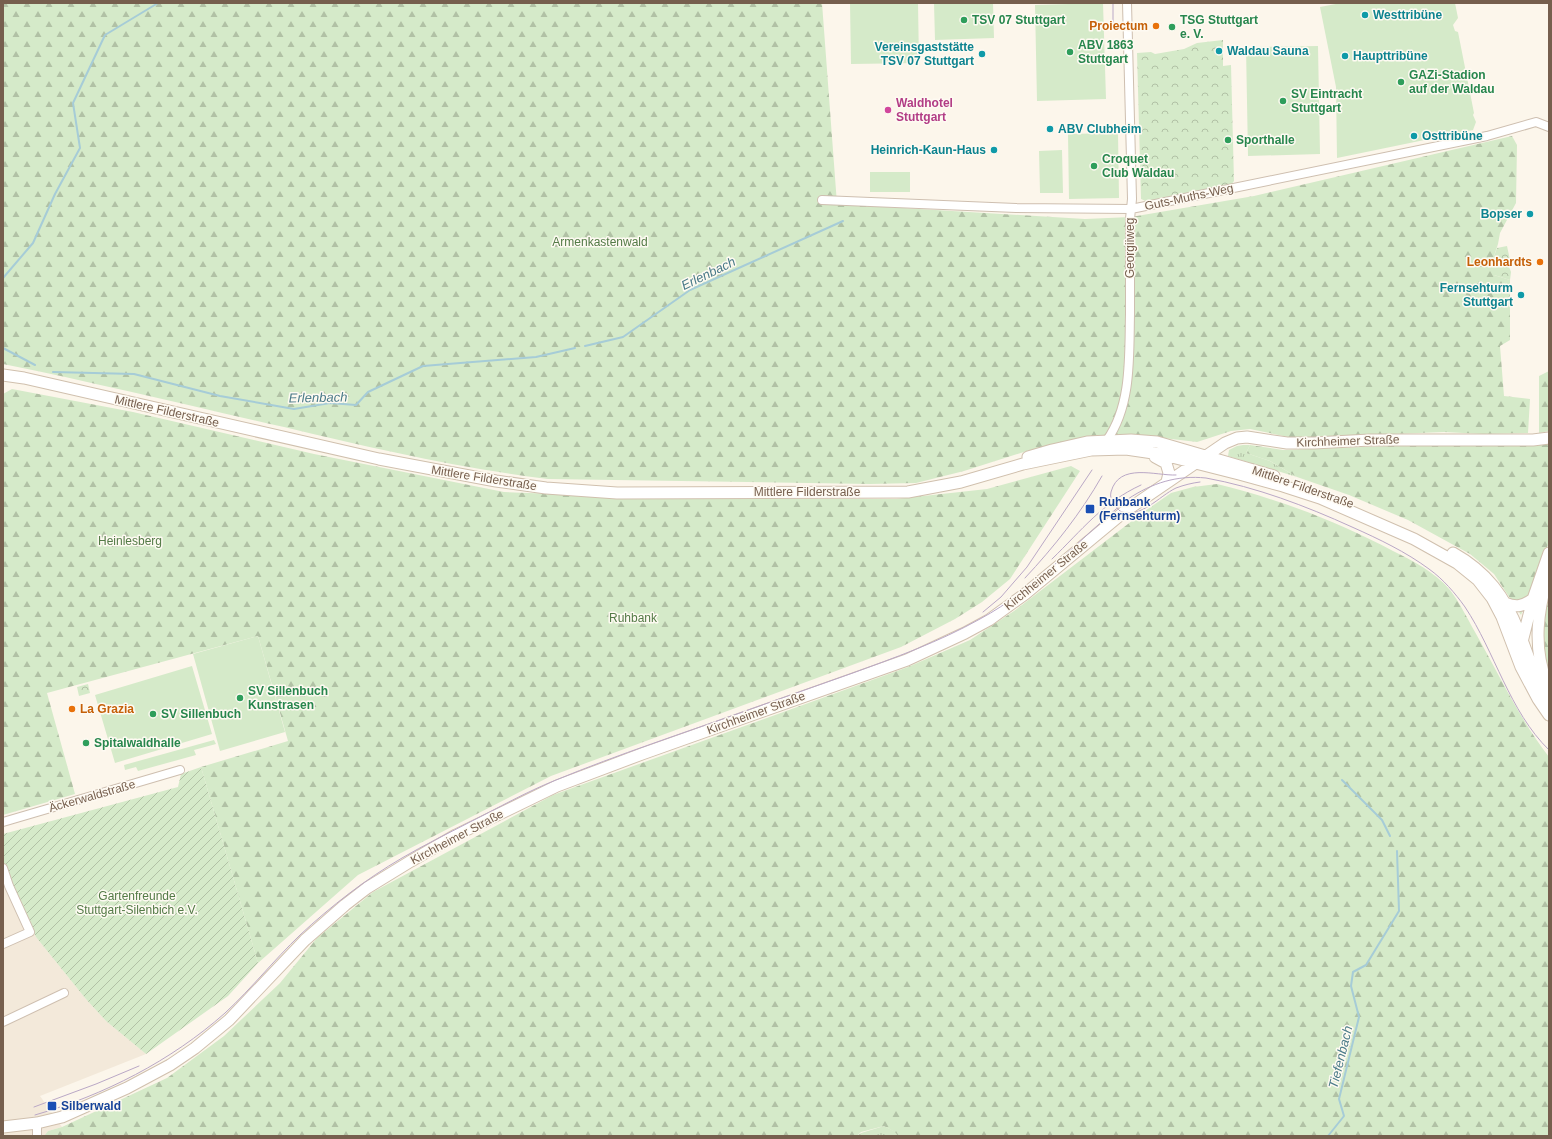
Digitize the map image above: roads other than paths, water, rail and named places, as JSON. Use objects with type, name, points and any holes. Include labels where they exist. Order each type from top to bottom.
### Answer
[{"type":"main road","name":"Mittlere Filderstraße","points":[[3,375],[24,378],[379,459],[496,481],[546,488],[617,493],[908,492],[974,479],[1023,464],[1091,450],[1126,449],[1148,452],[1283,486],[1320,498],[1409,536],[1457,563],[1478,580],[1492,598],[1502,617],[1521,667],[1538,699],[1549,715]]},
{"type":"main road","name":"Kirchheimer Straße","points":[[3,1127],[37,1123],[62,1117],[120,1092],[170,1065],[195,1048],[229,1020],[321,926],[367,888],[456,835],[556,786],[907,660],[989,620],[1025,594],[1112,522],[1225,442],[1237,438],[1247,437],[1287,443],[1370,440],[1533,440],[1549,438]]},
{"type":"main road","points":[[1091,450],[1107,440]]},
{"type":"main road","name":"Mittlere Filderstraße","points":[[974,479],[1019,460],[1052,450],[1088,442],[1131,440],[1157,442],[1242,466],[1295,483],[1393,521],[1461,557],[1484,574],[1505,603],[1533,671],[1548,699]]},
{"type":"main road","points":[[1148,452],[1166,463],[1169,473],[1167,482]]},
{"type":"main road","points":[[1521,667],[1522,642],[1533,599],[1549,553]]},
{"type":"main road","points":[[1548,699],[1548,687],[1542,672],[1539,655],[1537,626],[1544,587],[1549,570]]},
{"type":"main road","points":[[1505,603],[1516,606],[1524,605],[1533,599]]},
{"type":"street","name":"Georgiiweg","points":[[1107,440],[1115,427],[1119,416],[1129,374],[1130,219],[1132,199],[1127,3]]},
{"type":"street","name":"Guts-Muths-Weg","points":[[822,200],[1016,208],[1131,209],[1479,137],[1536,122],[1549,127]]},
{"type":"street","name":"Äckerwaldstraße","points":[[3,822],[180,770]]},
{"type":"street","points":[[3,868],[27,933],[3,944]]},
{"type":"street","points":[[3,1022],[64,994]]},
{"type":"street","points":[[37,1123],[37,1136]]},
{"type":"waterway","points":[[3,278],[33,243],[55,194],[80,148],[73,103],[105,35],[158,3]]},
{"type":"waterway","name":"Erlenbach","points":[[585,346],[623,337],[690,290],[843,221]]},
{"type":"waterway","points":[[3,348],[35,365]]},
{"type":"waterway","name":"Erlenbach","points":[[53,372],[134,374],[220,396],[294,409],[330,403],[356,405],[368,392],[423,366],[536,357],[575,348]]},
{"type":"waterway","name":"Tiefenbach","points":[[1342,780],[1382,820],[1390,836]]},
{"type":"waterway","name":"Tiefenbach","points":[[1328,1136],[1344,1116],[1339,1099],[1359,1017],[1351,986],[1353,972],[1366,965],[1399,911],[1397,851]]},
{"type":"tram line","points":[[1113,3],[1113,29]]},
{"type":"tram line","points":[[983,612],[1001,597],[1027,567],[1092,470]]},
{"type":"tram line","points":[[1176,475],[1139,473],[1122,477],[1115,483],[1111,492],[1114,505],[1120,511],[1127,513],[1135,512],[1149,506],[1176,488],[1200,482]]},
{"type":"tram line","points":[[1025,578],[1066,529],[1102,476]]},
{"type":"tram line","points":[[35,1115],[61,1107],[111,1087],[159,1061],[182,1046],[225,1013],[290,945],[324,914],[362,884],[410,853],[512,800],[580,770],[883,662],[964,627],[1000,607],[1020,593],[1057,563],[1128,499],[1137,493],[1165,481],[1195,477],[1206,478],[1243,486],[1262,492],[1299,505],[1352,527],[1392,546],[1420,563],[1444,582],[1465,607],[1476,624],[1503,681],[1523,718],[1535,735],[1549,750]]},
{"type":"tram line","points":[[1052,559],[1093,518],[1115,500],[1141,485]]},
{"type":"tram line","points":[[34,1107],[139,1066]]},
{"type":"place","name":"Westtribüne","points":[[1365,15]]},
{"type":"place","name":"TSV 07 Stuttgart","points":[[964,20]]},
{"type":"place","name":"Proiectum","points":[[1156,26]]},
{"type":"place","name":"TSG Stuttgart e. V.","points":[[1172,27]]},
{"type":"place","name":"Waldau Sauna","points":[[1219,51]]},
{"type":"place","name":"ABV 1863 Stuttgart","points":[[1070,52]]},
{"type":"place","name":"Vereinsgaststätte TSV 07 Stuttgart","points":[[982,54]]},
{"type":"place","name":"Haupttribüne","points":[[1345,56]]},
{"type":"place","name":"GAZi-Stadion auf der Waldau","points":[[1401,82]]},
{"type":"place","name":"SV Eintracht Stuttgart","points":[[1283,101]]},
{"type":"place","name":"Waldhotel Stuttgart","points":[[888,110]]},
{"type":"place","name":"ABV Clubheim","points":[[1050,129]]},
{"type":"place","name":"Osttribüne","points":[[1414,136]]},
{"type":"place","name":"Sporthalle","points":[[1228,140]]},
{"type":"place","name":"Heinrich-Kaun-Haus","points":[[994,150]]},
{"type":"place","name":"Croquet Club Waldau","points":[[1094,166]]},
{"type":"place","name":"Bopser","points":[[1530,214]]},
{"type":"place","name":"Leonhardts","points":[[1540,262]]},
{"type":"place","name":"Fernsehturm Stuttgart","points":[[1521,295]]},
{"type":"place","name":"Ruhbank (Fernsehturm)","points":[[1090,509]]},
{"type":"place","name":"SV Sillenbuch Kunstrasen","points":[[240,698]]},
{"type":"place","name":"La Grazia","points":[[72,709]]},
{"type":"place","name":"SV Sillenbuch","points":[[153,714]]},
{"type":"place","name":"Spitalwaldhalle","points":[[86,743]]},
{"type":"place","name":"Silberwald","points":[[52,1106]]},
{"type":"park label","name":"Armenkastenwald","points":[[600,242]]},
{"type":"park label","name":"Heinlesberg","points":[[130,541]]},
{"type":"park label","name":"Ruhbank","points":[[633,618]]},
{"type":"park label","name":"Gartenfreunde Stuttgart-Silenbich e.V.","points":[[137,903]]}]
